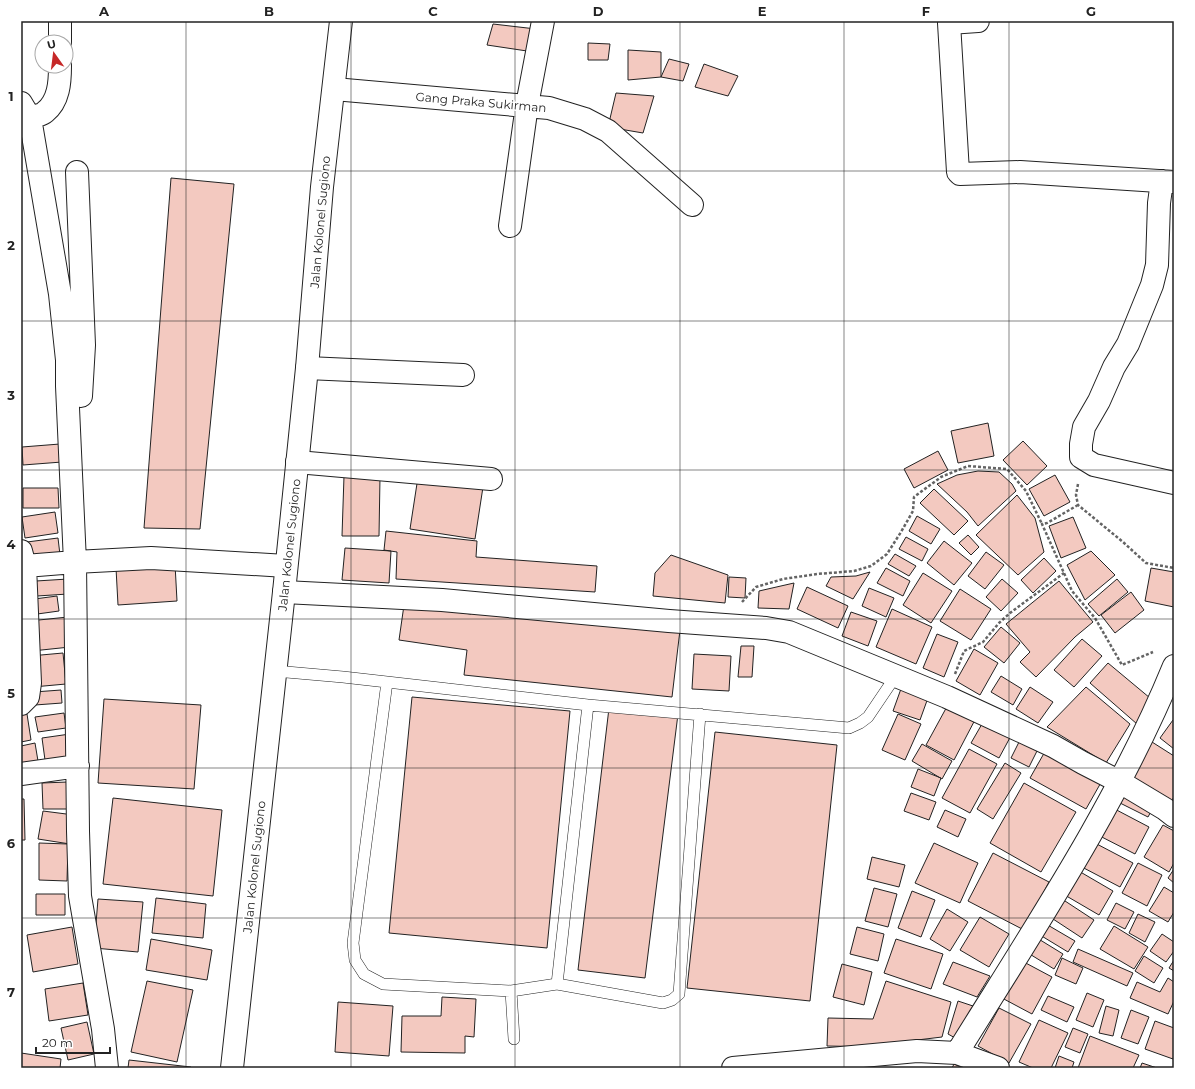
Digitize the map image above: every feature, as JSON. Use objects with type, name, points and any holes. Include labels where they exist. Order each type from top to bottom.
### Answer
[{"type":"main road","points":[[60,21],[60,34]]},
{"type":"main road","name":"Jalan Kolonel Sugiono","points":[[232,1068],[284,592],[307,368],[322,187],[341,21]]},
{"type":"main road","points":[[510,226],[527,105],[543,21]]},
{"type":"main road","points":[[978,21],[948,22],[958,172],[960,174],[1020,172],[1168,181],[1159,203],[1157,265],[1152,285],[1128,344],[1114,367],[1099,401],[1084,428],[1081,444],[1081,457],[1094,465],[1174,483]]},
{"type":"main road","points":[[59,74],[58,93],[45,112],[26,111],[60,294],[67,360],[75,562],[80,896],[103,1030],[106,1068]]},
{"type":"main road","name":"Gang Praka Sukirman","points":[[334,89],[527,105],[549,108],[585,119],[608,131],[692,205]]},
{"type":"main road","points":[[72,474],[78,459],[84,345],[77,172]]},
{"type":"main road","points":[[307,368],[463,375]]},
{"type":"main road","points":[[297,462],[490,479]]},
{"type":"main road","points":[[21,704],[28,697],[30,684],[23,558],[75,562],[151,558],[286,566]]},
{"type":"main road","points":[[284,592],[442,600],[766,628],[789,632],[894,677],[947,697],[1053,746],[1120,782],[1174,816]]},
{"type":"main road","points":[[957,1053],[1072,868],[1120,782],[1174,666]]},
{"type":"main road","points":[[21,774],[78,766]]},
{"type":"main road","points":[[733,1068],[891,1052],[917,1051],[957,1053],[998,1068]]},
{"type":"lane","points":[[275,671],[343,677],[588,705],[849,728],[868,717],[894,677]]},
{"type":"lane","points":[[387,682],[353,943],[355,960],[364,974],[383,984],[511,991],[557,984],[663,1003],[672,1000],[679,994],[700,714]]},
{"type":"lane","points":[[557,984],[588,705]]},
{"type":"lane","points":[[511,991],[514,1039]]},
{"type":"path","points":[[1081,457],[1076,495],[1078,505],[1146,563],[1174,568]]},
{"type":"path","points":[[718,625],[756,587],[783,579],[854,571],[871,566],[887,554],[901,532],[913,511],[914,497],[941,477],[968,466],[1007,469],[1026,491],[1072,591],[1095,618],[1122,664],[1159,650]]},
{"type":"path","points":[[1042,524],[1048,523],[1078,505]]},
{"type":"path","points":[[947,697],[964,650],[983,642],[999,623],[1010,613],[1064,573]]},
{"type":"building","points":[[493,24],[536,29],[527,51],[487,45]]},
{"type":"building","points":[[588,43],[610,44],[608,60],[588,60]]},
{"type":"building","points":[[628,50],[661,52],[661,77],[628,80]]},
{"type":"building","points":[[669,59],[689,64],[683,81],[661,77]]},
{"type":"building","points":[[704,64],[738,76],[728,96],[695,87]]},
{"type":"building","points":[[616,93],[654,96],[643,133],[608,127]]},
{"type":"building","points":[[171,178],[234,184],[200,529],[144,528]]},
{"type":"building","points":[[988,423],[994,456],[958,463],[951,431]]},
{"type":"building","points":[[1023,441],[1047,466],[1027,485],[1003,460]]},
{"type":"building","points":[[60,444],[62,462],[23,465],[22,447]]},
{"type":"building","points":[[938,451],[948,470],[914,488],[904,469]]},
{"type":"building","points":[[978,471],[999,472],[1012,484],[1016,491],[978,526],[967,512],[937,484],[957,475]]},
{"type":"building","points":[[1055,475],[1070,502],[1044,516],[1029,489]]},
{"type":"building","points":[[344,476],[380,477],[379,536],[342,536]]},
{"type":"building","points":[[418,477],[483,487],[475,539],[410,529]]},
{"type":"building","points":[[23,488],[58,488],[59,508],[23,508]]},
{"type":"building","points":[[934,489],[968,521],[954,535],[920,503]]},
{"type":"building","points":[[1017,495],[1035,518],[1044,552],[1018,575],[976,535]]},
{"type":"building","points":[[55,512],[58,533],[25,538],[22,517]]},
{"type":"building","points":[[917,516],[940,529],[931,544],[909,531]]},
{"type":"building","points":[[1073,517],[1086,548],[1061,558],[1049,526]]},
{"type":"building","points":[[386,531],[477,541],[476,557],[597,566],[595,592],[396,579],[397,552],[384,550]]},
{"type":"building","points":[[968,535],[979,547],[971,555],[959,543]]},
{"type":"building","points":[[906,537],[928,549],[922,561],[899,549]]},
{"type":"building","points":[[58,538],[60,555],[30,560],[27,542]]},
{"type":"building","points":[[944,541],[972,563],[954,585],[927,563]]},
{"type":"building","points":[[345,548],[391,551],[389,583],[342,580]]},
{"type":"building","points":[[1091,551],[1115,575],[1085,600],[1067,565]]},
{"type":"building","points":[[986,552],[1004,565],[985,589],[968,576]]},
{"type":"building","points":[[895,554],[916,566],[909,576],[888,564]]},
{"type":"building","points":[[671,555],[728,575],[725,603],[653,596],[655,573]]},
{"type":"building","points":[[1044,558],[1056,571],[1033,593],[1021,580]]},
{"type":"building","points":[[175,564],[177,601],[118,605],[116,568]]},
{"type":"building","points":[[886,568],[910,581],[903,596],[877,583]]},
{"type":"building","points":[[1151,568],[1174,572],[1174,607],[1145,601]]},
{"type":"building","points":[[870,572],[853,599],[826,586],[831,577],[856,576]]},
{"type":"building","points":[[923,573],[952,591],[931,623],[903,605]]},
{"type":"building","points":[[729,577],[746,578],[745,598],[728,597]]},
{"type":"building","points":[[68,579],[68,594],[37,596],[36,581]]},
{"type":"building","points":[[1002,579],[1018,593],[1001,611],[986,597]]},
{"type":"building","points":[[1117,579],[1128,592],[1099,616],[1088,604]]},
{"type":"building","points":[[1059,581],[1093,622],[1075,637],[1036,677],[1020,662],[1030,652],[1006,624]]},
{"type":"building","points":[[794,583],[789,609],[758,608],[759,591]]},
{"type":"building","points":[[807,587],[848,606],[838,628],[797,609]]},
{"type":"building","points":[[869,588],[894,598],[886,617],[862,606]]},
{"type":"building","points":[[960,589],[991,609],[971,640],[940,621]]},
{"type":"building","points":[[1131,592],[1144,610],[1115,633],[1101,615]]},
{"type":"building","points":[[57,596],[59,611],[30,615],[27,600]]},
{"type":"building","points":[[404,605],[471,614],[472,607],[680,630],[672,697],[464,675],[467,650],[399,640]]},
{"type":"building","points":[[892,609],[932,627],[916,664],[876,647]]},
{"type":"building","points":[[851,612],[877,621],[868,646],[842,636]]},
{"type":"building","points":[[68,617],[70,647],[32,651],[29,621]]},
{"type":"building","points":[[1001,627],[1020,643],[1004,663],[984,647]]},
{"type":"building","points":[[937,634],[958,642],[944,677],[923,668]]},
{"type":"building","points":[[1082,639],[1102,656],[1074,687],[1054,670]]},
{"type":"building","points":[[741,646],[754,646],[752,677],[738,677]]},
{"type":"building","points":[[974,649],[998,663],[980,695],[956,681]]},
{"type":"building","points":[[63,653],[66,684],[33,687],[30,656]]},
{"type":"building","points":[[694,654],[731,656],[729,691],[692,689]]},
{"type":"building","points":[[1108,663],[1150,698],[1137,724],[1090,683]]},
{"type":"building","points":[[1001,676],[1022,689],[1013,705],[991,692]]},
{"type":"building","points":[[902,686],[929,695],[920,720],[893,711]]},
{"type":"building","points":[[1030,687],[1053,702],[1038,723],[1016,709]]},
{"type":"building","points":[[1086,687],[1130,724],[1106,763],[1047,727]]},
{"type":"building","points":[[61,690],[62,703],[35,705],[34,692]]},
{"type":"building","points":[[412,697],[570,711],[547,948],[389,933]]},
{"type":"building","points":[[104,699],[201,705],[194,789],[98,783]]},
{"type":"building","points":[[950,701],[977,716],[954,760],[926,745]]},
{"type":"building","points":[[609,708],[678,714],[645,978],[578,970]]},
{"type":"building","points":[[64,713],[66,728],[38,732],[35,717]]},
{"type":"building","points":[[27,714],[31,740],[21,742],[21,715]]},
{"type":"building","points":[[898,714],[921,724],[905,760],[882,750]]},
{"type":"building","points":[[986,717],[1013,732],[999,758],[971,743]]},
{"type":"building","points":[[1174,720],[1174,749],[1160,738]]},
{"type":"building","points":[[715,732],[837,745],[810,1001],[687,988]]},
{"type":"building","points":[[70,734],[73,756],[45,760],[42,738]]},
{"type":"building","points":[[1023,734],[1041,743],[1029,767],[1011,758]]},
{"type":"building","points":[[1152,742],[1174,756],[1174,797],[1170,803],[1129,778]]},
{"type":"building","points":[[35,743],[38,761],[21,765],[21,746]]},
{"type":"building","points":[[922,744],[952,761],[942,779],[912,761]]},
{"type":"building","points":[[1047,748],[1103,779],[1086,809],[1030,778]]},
{"type":"building","points":[[969,749],[997,764],[970,813],[942,798]]},
{"type":"building","points":[[1005,763],[1021,773],[993,819],[977,809]]},
{"type":"building","points":[[918,769],[941,778],[934,796],[911,787]]},
{"type":"building","points":[[68,782],[70,809],[43,809],[42,783]]},
{"type":"building","points":[[1024,783],[1076,812],[1041,872],[990,843]]},
{"type":"building","points":[[1123,788],[1155,804],[1148,817],[1116,801]]},
{"type":"building","points":[[911,793],[936,802],[929,820],[904,811]]},
{"type":"building","points":[[113,798],[222,810],[213,896],[103,884]]},
{"type":"building","points":[[21,799],[24,799],[25,840],[21,840]]},
{"type":"building","points":[[1109,806],[1149,827],[1135,854],[1094,833]]},
{"type":"building","points":[[945,810],[966,819],[958,837],[937,827]]},
{"type":"building","points":[[43,811],[74,815],[70,844],[38,839]]},
{"type":"building","points":[[1163,825],[1174,831],[1174,863],[1169,872],[1144,857]]},
{"type":"building","points":[[1093,842],[1133,863],[1120,887],[1080,866]]},
{"type":"building","points":[[39,843],[68,844],[67,881],[39,880]]},
{"type":"building","points":[[934,843],[978,863],[960,903],[915,883]]},
{"type":"building","points":[[993,853],[1049,882],[1024,930],[968,901]]},
{"type":"building","points":[[872,857],[905,865],[899,887],[867,879]]},
{"type":"building","points":[[1138,863],[1162,875],[1147,906],[1122,893]]},
{"type":"building","points":[[1174,869],[1174,883],[1168,878]]},
{"type":"building","points":[[1077,870],[1113,891],[1099,915],[1063,894]]},
{"type":"building","points":[[1164,887],[1174,893],[1174,912],[1168,922],[1149,911]]},
{"type":"building","points":[[874,888],[897,894],[888,927],[865,921]]},
{"type":"building","points":[[912,891],[935,900],[921,937],[898,928]]},
{"type":"building","points":[[36,894],[65,894],[65,915],[36,915]]},
{"type":"building","points":[[156,898],[206,904],[203,938],[152,933]]},
{"type":"building","points":[[98,899],[143,902],[138,952],[94,948]]},
{"type":"building","points":[[1062,899],[1094,920],[1082,938],[1050,917]]},
{"type":"building","points":[[1116,903],[1134,912],[1125,929],[1107,920]]},
{"type":"building","points":[[947,909],[968,922],[950,951],[930,939]]},
{"type":"building","points":[[1138,914],[1155,922],[1145,942],[1129,933]]},
{"type":"building","points":[[980,917],[1009,934],[989,967],[960,950]]},
{"type":"building","points":[[1046,924],[1075,941],[1068,952],[1040,935]]},
{"type":"building","points":[[1114,926],[1148,947],[1134,969],[1100,949]]},
{"type":"building","points":[[72,927],[78,964],[33,972],[27,935]]},
{"type":"building","points":[[857,927],[884,934],[878,961],[850,954]]},
{"type":"building","points":[[1162,934],[1174,942],[1174,951],[1166,962],[1150,951]]},
{"type":"building","points":[[1037,938],[1063,954],[1054,969],[1028,953]]},
{"type":"building","points":[[151,939],[212,950],[207,980],[146,970]]},
{"type":"building","points":[[896,939],[943,954],[931,989],[884,973]]},
{"type":"building","points":[[1078,949],[1133,973],[1127,986],[1073,962]]},
{"type":"building","points":[[1144,956],[1163,968],[1154,983],[1135,971]]},
{"type":"building","points":[[1062,958],[1083,968],[1076,984],[1055,975]]},
{"type":"building","points":[[1174,960],[1174,971],[1169,968]]},
{"type":"building","points":[[1022,961],[1052,977],[1032,1014],[1002,998]]},
{"type":"building","points":[[953,962],[990,976],[977,997],[943,984]]},
{"type":"building","points":[[842,964],[872,972],[864,1005],[833,997]]},
{"type":"building","points":[[1168,978],[1174,982],[1174,1001],[1168,1014],[1130,998],[1137,982],[1160,992]]},
{"type":"building","points":[[147,981],[193,990],[177,1062],[131,1052]]},
{"type":"building","points":[[886,981],[951,1002],[942,1037],[884,1044],[884,1047],[827,1046],[828,1018],[873,1019]]},
{"type":"building","points":[[83,983],[88,1015],[49,1021],[45,989]]},
{"type":"building","points":[[1087,993],[1104,1000],[1093,1027],[1076,1020]]},
{"type":"building","points":[[1048,996],[1074,1007],[1067,1022],[1041,1010]]},
{"type":"building","points":[[442,997],[476,999],[474,1037],[465,1036],[465,1053],[401,1052],[402,1016],[441,1016]]},
{"type":"building","points":[[958,1001],[982,1009],[957,1039],[948,1034]]},
{"type":"building","points":[[338,1002],[393,1006],[389,1056],[335,1052]]},
{"type":"building","points":[[1106,1006],[1119,1010],[1113,1036],[1099,1033]]},
{"type":"building","points":[[999,1008],[1031,1024],[1009,1063],[978,1046]]},
{"type":"building","points":[[1131,1010],[1149,1017],[1138,1044],[1121,1038]]},
{"type":"building","points":[[1039,1020],[1068,1033],[1051,1068],[1033,1068],[1019,1062]]},
{"type":"building","points":[[1155,1021],[1174,1028],[1173,1059],[1145,1049]]},
{"type":"building","points":[[87,1022],[94,1054],[68,1060],[61,1028]]},
{"type":"building","points":[[1073,1028],[1088,1034],[1080,1053],[1065,1047]]},
{"type":"building","points":[[1090,1036],[1139,1055],[1133,1068],[1078,1068]]},
{"type":"building","points":[[21,1053],[61,1059],[60,1068],[21,1068]]},
{"type":"building","points":[[1059,1056],[1074,1062],[1072,1068],[1055,1068]]},
{"type":"building","points":[[129,1060],[191,1067],[191,1068],[128,1068]]},
{"type":"building","points":[[1142,1063],[1157,1068],[1140,1068]]},
{"type":"building","points":[[954,1064],[963,1068],[952,1068]]}]
